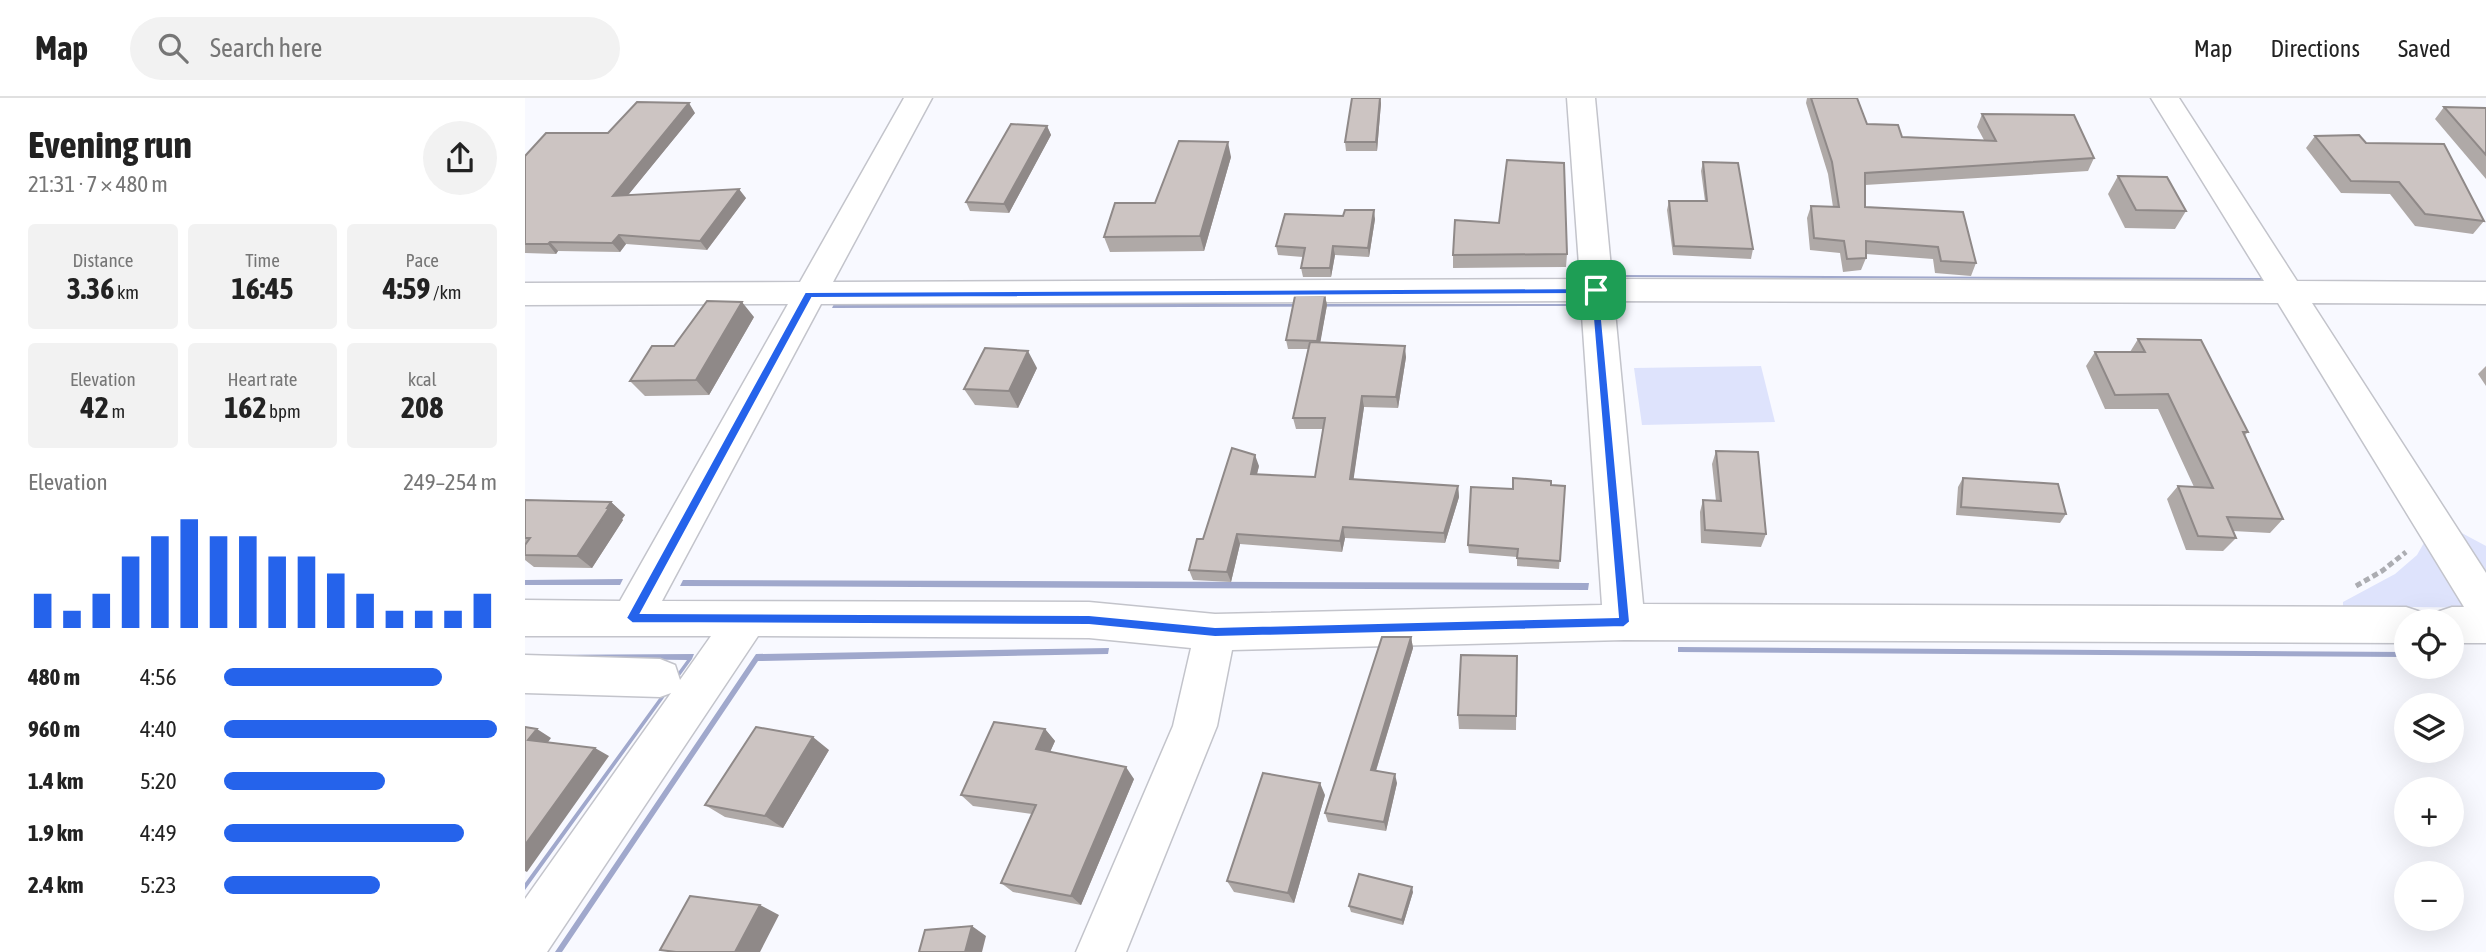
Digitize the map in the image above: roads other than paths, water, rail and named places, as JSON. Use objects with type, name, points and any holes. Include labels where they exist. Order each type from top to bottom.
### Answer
[{"type":"street","points":[[632,618],[918,98]]},
{"type":"street","points":[[1581,98],[1624,622]]},
{"type":"street","points":[[2165,98],[2486,607]]},
{"type":"street","points":[[525,294],[1596,290],[2486,293]]},
{"type":"street","points":[[525,618],[1089,620],[1215,632],[1624,622],[2394,625]]},
{"type":"street","points":[[525,940],[682,679],[747,619]]},
{"type":"street","points":[[2464,625],[2486,625]]},
{"type":"street","points":[[1101,952],[1195,726],[1215,632]]},
{"type":"street","points":[[525,674],[682,679]]}]
